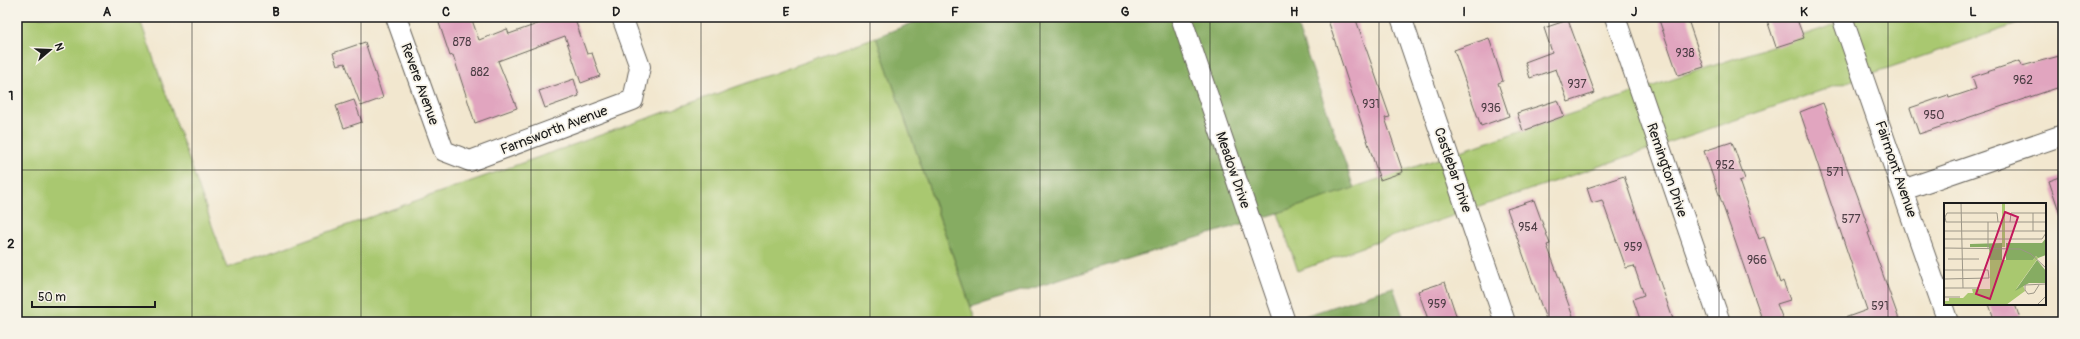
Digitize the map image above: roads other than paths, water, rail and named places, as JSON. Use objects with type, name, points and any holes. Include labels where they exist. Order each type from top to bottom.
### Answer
[{"type":"street","name":"Revere Avenue","points":[[396,17],[444,151]]},
{"type":"street","name":"Farnsworth Avenue","points":[[444,151],[470,161],[633,100],[640,67],[622,17]]},
{"type":"street","name":"Meadow Drive","points":[[1180,17],[1285,322]]},
{"type":"street","name":"Castlebar Drive","points":[[1401,17],[1505,322]]},
{"type":"street","name":"Remington Drive","points":[[1615,17],[1720,322]]},
{"type":"street","name":"Fairmont Avenue","points":[[1842,17],[1948,322]]},
{"type":"street","points":[[1903,190],[2063,135]]}]
